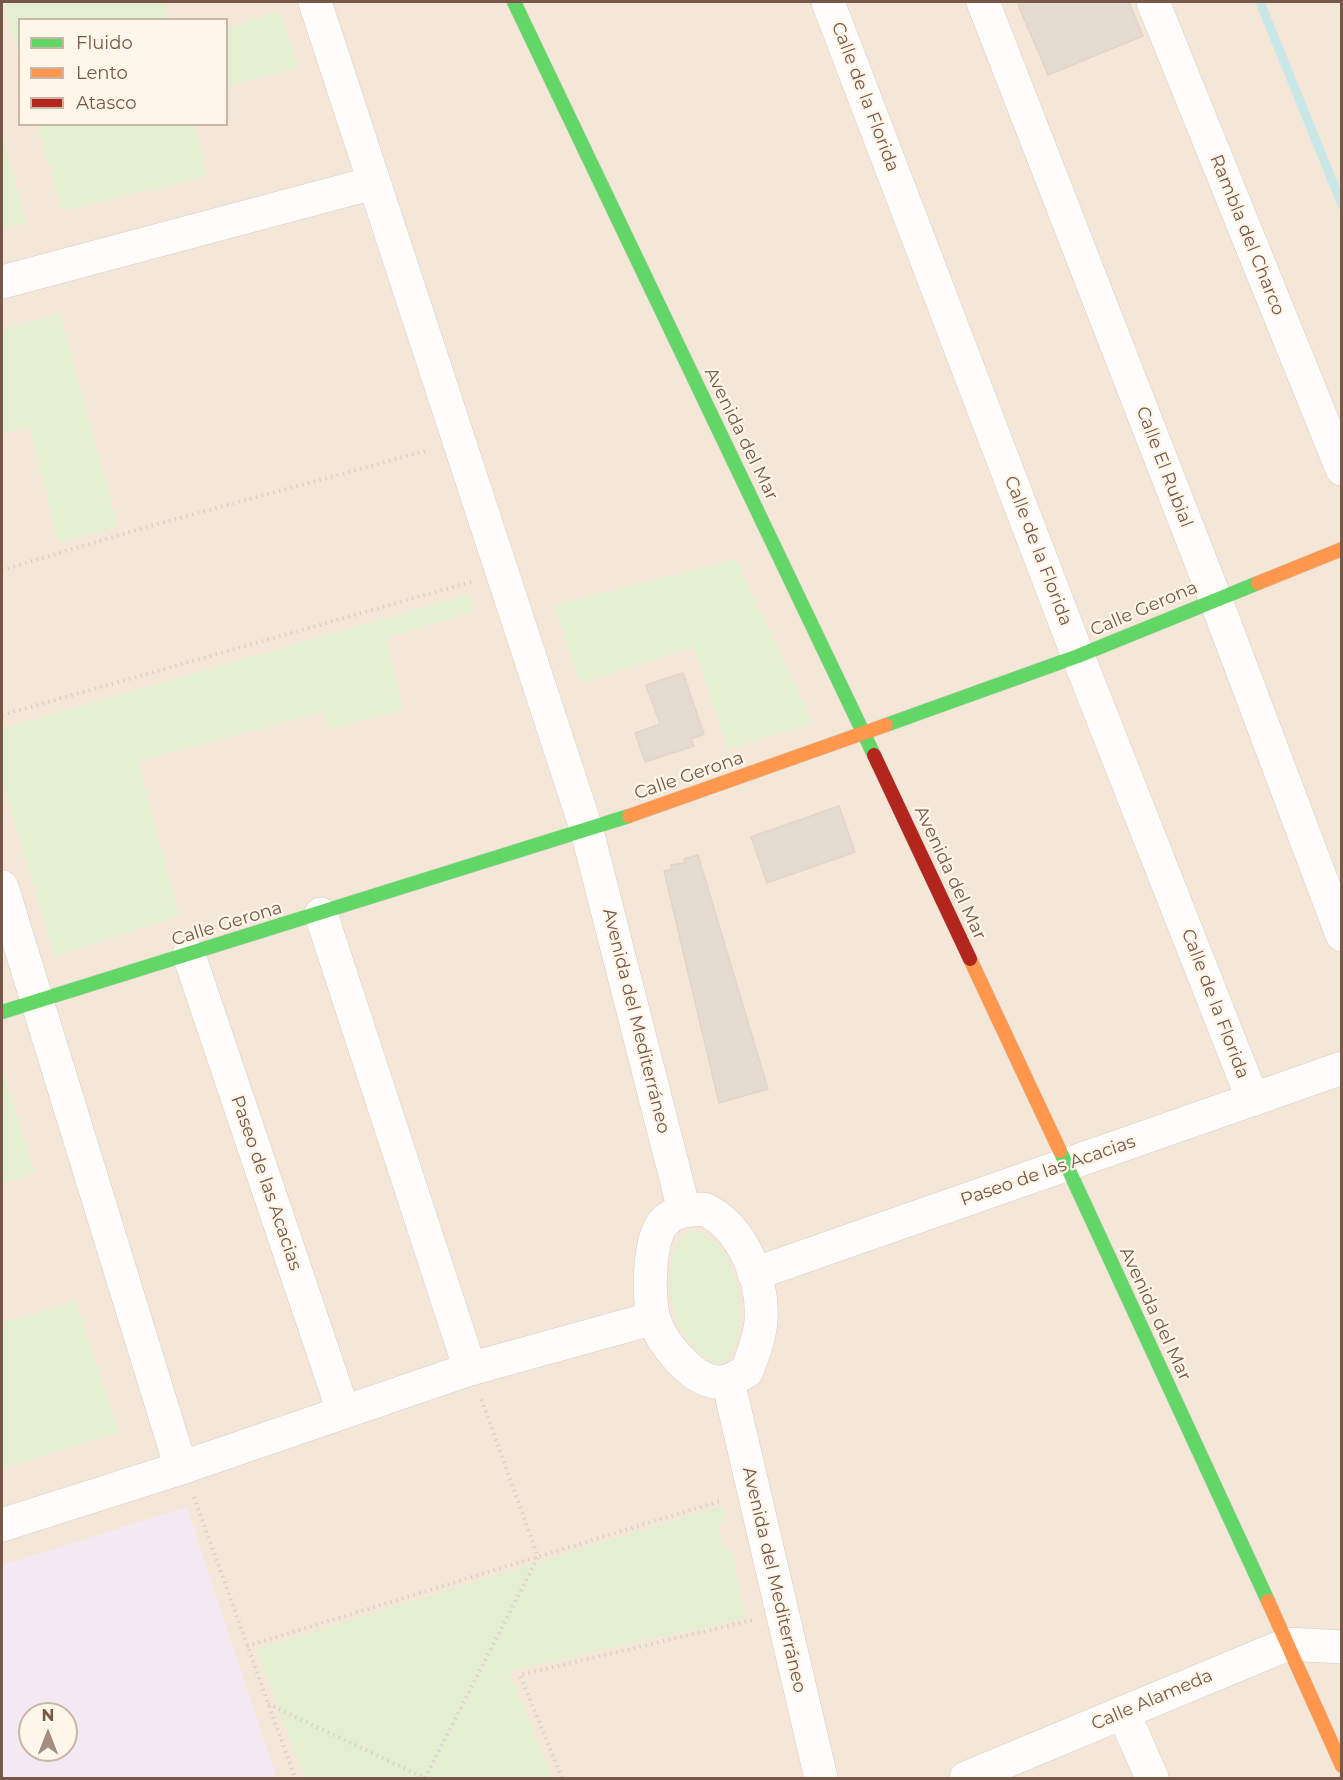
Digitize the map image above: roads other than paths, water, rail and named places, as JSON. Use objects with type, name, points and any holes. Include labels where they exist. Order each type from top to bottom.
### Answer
[{"type":"street","name":"Avenida del Mediterráneo","points":[[315,2],[587,831],[684,1210]]},
{"type":"street","name":"Avenida del Mar","points":[[514,2],[865,734],[1288,1644],[1341,1766]]},
{"type":"street","name":"Calle de la Florida","points":[[828,2],[1078,656],[1253,1100]]},
{"type":"street","name":"Calle El Rubial","points":[[983,2],[1215,598],[1341,934]]},
{"type":"street","name":"Rambla del Charco","points":[[1153,2],[1341,469]]},
{"type":"street","points":[[2,282],[374,183]]},
{"type":"street","name":"Calle Gerona","points":[[2,1012],[587,831],[865,734],[1078,656],[1215,598],[1341,549]]},
{"type":"street","points":[[2,887],[181,1468]]},
{"type":"street","points":[[321,914],[470,1369]]},
{"type":"street","name":"Paseo de las Acacias","points":[[189,955],[343,1411]]},
{"type":"street","name":"Paseo de las Acacias","points":[[754,1274],[1341,1068]]},
{"type":"street","points":[[704,1209],[729,1226],[754,1274],[761,1322],[757,1343],[747,1371],[728,1381],[716,1383],[685,1365],[672,1350],[654,1318],[651,1266],[654,1241],[664,1221],[684,1210],[704,1209]]},
{"type":"street","points":[[2,1525],[181,1468],[470,1369],[654,1318]]},
{"type":"street","name":"Avenida del Mediterráneo","points":[[728,1381],[821,1779]]},
{"type":"street","name":"Calle Alameda","points":[[966,1779],[1288,1644],[1341,1647]]},
{"type":"street","points":[[1123,1712],[1152,1779]]},
{"type":"waterway","name":"Rambla del Charco","points":[[1260,2],[1342,205]]}]
